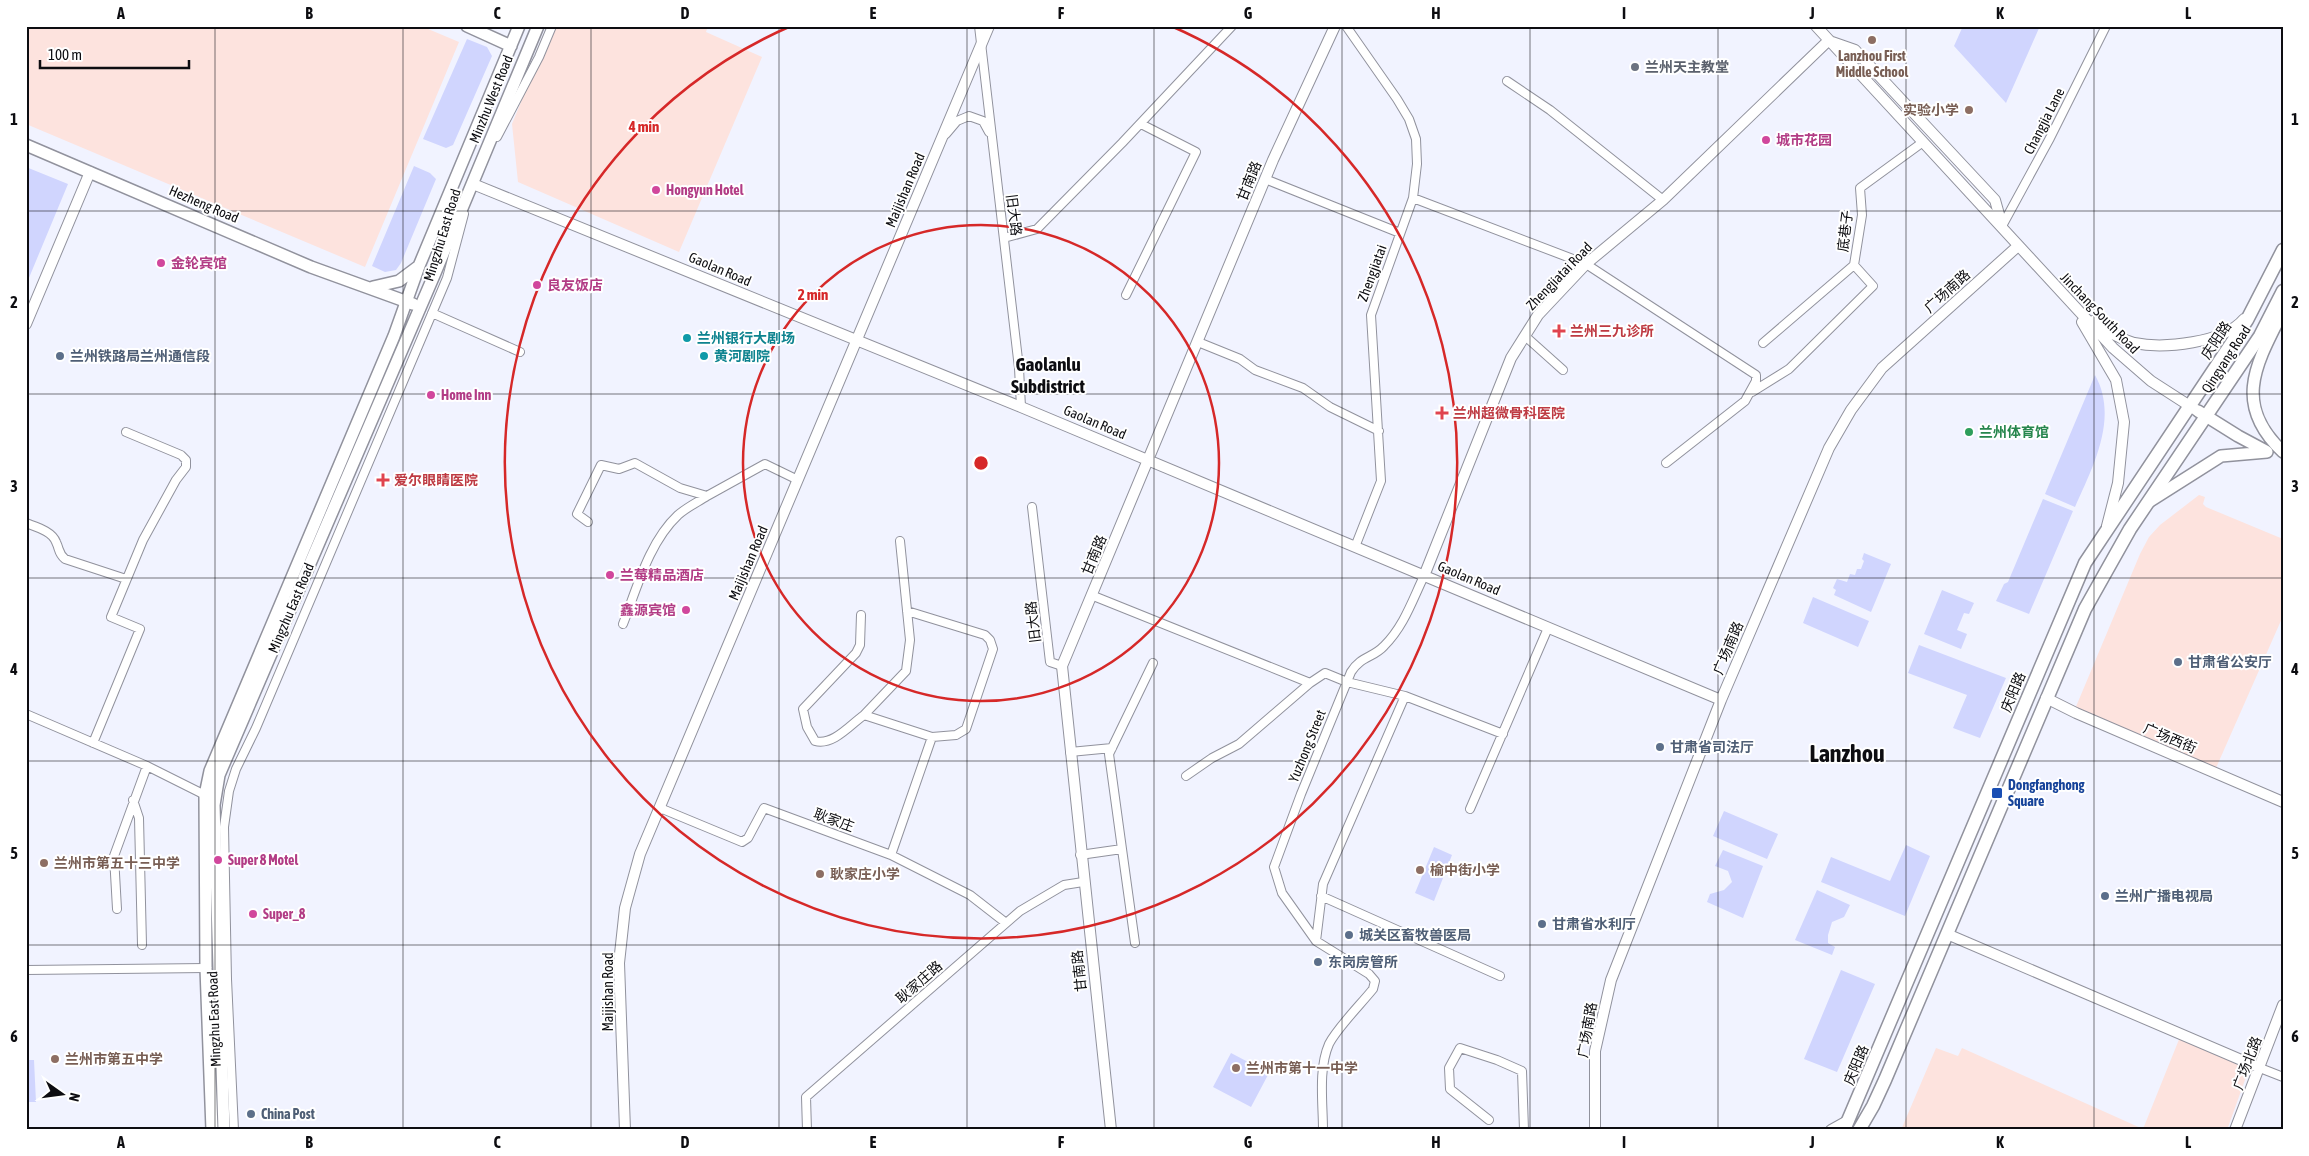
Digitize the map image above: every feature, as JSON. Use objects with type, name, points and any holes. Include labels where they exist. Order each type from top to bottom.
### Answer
[{"type":"main road","points":[[467,26],[510,46]]},
{"type":"main road","name":"Minzhu West Road","points":[[456,176],[519,26]]},
{"type":"main road","name":"Minzhu West Road","points":[[473,184],[538,26]]},
{"type":"main road","name":"Hezheng Road","points":[[26,145],[311,267],[360,286],[371,287],[399,281],[419,266]]},
{"type":"main road","name":"Gaolan Road","points":[[456,176],[473,184]]},
{"type":"main road","name":"Mingzhu East Road","points":[[212,1130],[206,968],[204,795],[210,770],[394,336],[419,266],[456,176]]},
{"type":"main road","name":"Mingzhu East Road","points":[[224,1130],[214,805],[218,775],[243,722],[473,184]]},
{"type":"main road","points":[[2262,294],[2283,250]]},
{"type":"main road","name":"Hezheng Road","points":[[371,287],[406,302],[421,306]]},
{"type":"main road","name":"Qingyang Road","points":[[2198,411],[2260,336],[2283,291]]},
{"type":"main road","name":"庆阳路","points":[[1859,1130],[1873,1106],[2085,609],[2130,529],[2148,502],[2262,294]]},
{"type":"main road","points":[[2283,311],[2259,358],[2254,383],[2253,404],[2267,438],[2283,452]]},
{"type":"main road","points":[[2198,411],[2238,436],[2268,452],[2283,457]]},
{"type":"main road","name":"庆阳路","points":[[1847,1125],[2045,654],[2085,564],[2106,532],[2198,411]]},
{"type":"main road","points":[[2148,502],[2221,456],[2268,452]]},
{"type":"main road","points":[[1864,1130],[1873,1106]]},
{"type":"street","points":[[473,184],[539,57],[552,26]]},
{"type":"street","name":"旧大路","points":[[979,26],[1019,368],[1021,407]]},
{"type":"street","name":"Maijishan Road","points":[[625,1130],[619,963],[625,908],[640,854],[989,26]]},
{"type":"street","points":[[1004,238],[1037,229],[1141,124],[1232,26]]},
{"type":"street","name":"甘南路","points":[[1111,1130],[1080,855],[1062,666],[1265,179],[1335,26]]},
{"type":"street","name":"Zhengjiatai","points":[[1346,26],[1397,98],[1409,119],[1416,139],[1417,155],[1413,198],[1371,315],[1382,481],[1355,547]]},
{"type":"street","name":"Jinchang South Road","points":[[1816,26],[2002,226],[2073,306],[2133,367],[2198,411]]},
{"type":"street","name":"Changjia Lane","points":[[2002,226],[2050,138],[2106,26]]},
{"type":"street","name":"Jinchang South Road","points":[[1829,40],[1855,50],[1995,200],[2002,226]]},
{"type":"street","name":"Zhengjiatai Road","points":[[1424,576],[1511,358],[1538,315],[1586,264],[1662,200],[1829,40]]},
{"type":"street","points":[[1507,81],[1550,110],[1662,200]]},
{"type":"street","points":[[936,151],[952,126],[962,118],[969,116],[983,121],[993,150]]},
{"type":"street","points":[[1126,296],[1196,152],[1141,124]]},
{"type":"street","name":"底巷子","points":[[1763,343],[1854,265],[1862,214],[1860,188],[1923,142]]},
{"type":"street","points":[[26,324],[90,172]]},
{"type":"street","points":[[1265,179],[1400,233]]},
{"type":"street","name":"Mingzhu East Road","points":[[234,1130],[226,979],[224,828],[229,792],[236,769],[256,728],[447,278],[473,184]]},
{"type":"street","name":"Gaolan Road","points":[[473,184],[1021,407],[1721,700]]},
{"type":"street","points":[[1413,198],[1586,264],[1756,375],[1756,381],[1746,401],[1666,463]]},
{"type":"street","name":"广场南路","points":[[1594,1130],[1595,1051],[1612,980],[1721,700],[1829,448],[1851,410],[1882,368],[2018,246]]},
{"type":"street","points":[[1750,393],[1789,369],[1873,286],[1854,265]]},
{"type":"street","points":[[2073,306],[2100,326],[2133,342],[2148,345],[2170,345],[2208,339],[2230,332],[2242,321],[2262,294]]},
{"type":"street","points":[[2073,306],[2116,380],[2124,422],[2118,483],[2106,532]]},
{"type":"street","points":[[432,313],[520,352]]},
{"type":"street","points":[[1525,336],[1564,370]]},
{"type":"street","points":[[1198,342],[1240,359],[1255,370],[1303,388],[1330,407],[1378,431]]},
{"type":"street","points":[[94,743],[140,629],[111,617],[142,540],[162,503],[186,467],[186,460],[181,455],[126,432]]},
{"type":"street","points":[[588,522],[577,514],[601,465],[619,469],[635,463],[680,488],[707,496]]},
{"type":"street","points":[[623,624],[648,558],[667,529],[679,515],[707,496],[765,464],[798,480]]},
{"type":"street","name":"旧大路","points":[[1032,507],[1050,662],[1062,666]]},
{"type":"street","points":[[26,523],[45,531],[53,537],[59,554],[65,559],[126,579]]},
{"type":"street","points":[[861,615],[860,645],[856,653],[803,709],[807,727],[815,741],[822,743],[830,741],[864,715],[906,671],[910,640],[900,541]]},
{"type":"street","name":"Yuzhong Street","points":[[1323,1130],[1323,1072],[1330,1042],[1373,989],[1375,981],[1369,974],[1316,941],[1282,893],[1274,868],[1301,794],[1347,682],[1357,663],[1382,648],[1400,629],[1424,576]]},
{"type":"street","points":[[1092,595],[1310,683]]},
{"type":"street","points":[[864,715],[932,737],[956,735],[966,729],[993,649],[990,640],[985,635],[907,611]]},
{"type":"street","points":[[1470,809],[1548,628]]},
{"type":"street","points":[[1135,943],[1109,754],[1153,663]]},
{"type":"street","points":[[1186,776],[1212,758],[1239,744],[1310,683],[1325,673],[1347,682],[1405,696],[1503,734]]},
{"type":"street","points":[[1316,941],[1323,884],[1405,696]]},
{"type":"street","name":"广场西街","points":[[2046,698],[2076,713],[2283,802]]},
{"type":"street","points":[[26,714],[146,766],[204,795]]},
{"type":"street","points":[[243,722],[256,728]]},
{"type":"street","points":[[891,854],[932,737]]},
{"type":"street","points":[[1070,752],[1112,748]]},
{"type":"street","points":[[117,909],[114,856],[146,766]]},
{"type":"street","points":[[133,800],[139,818],[142,945]]},
{"type":"street","name":"耿家庄","points":[[660,808],[742,842],[748,838],[764,808],[891,854],[970,895],[1006,923]]},
{"type":"street","points":[[1080,855],[1122,849]]},
{"type":"street","name":"耿家庄路","points":[[807,1130],[806,1097],[1020,911],[1064,886],[1083,882]]},
{"type":"street","points":[[1321,896],[1500,976]]},
{"type":"street","points":[[1947,934],[2283,1077]]},
{"type":"street","points":[[26,970],[206,968]]},
{"type":"street","name":"广场北路","points":[[2235,1130],[2283,1005]]},
{"type":"street","points":[[1489,1120],[1450,1089],[1449,1068],[1460,1048],[1497,1060],[1522,1071],[1524,1130]]},
{"type":"street","points":[[1832,1130],[1847,1125]]},
{"type":"shaded area","points":[[26,26],[421,26],[459,42],[365,267],[26,124]]},
{"type":"shaded area","points":[[552,26],[708,26],[706,32],[762,57],[679,252],[518,182],[512,124]]},
{"type":"shaded area","points":[[1963,26],[2040,26],[2006,103],[1954,46]]},
{"type":"shaded area","points":[[467,39],[487,47],[492,56],[453,145],[446,148],[423,139]]},
{"type":"shaded area","points":[[414,166],[430,173],[436,179],[401,263],[396,270],[385,272],[372,266]]},
{"type":"shaded area","points":[[26,167],[68,184],[26,285]]},
{"type":"shaded area","points":[[2095,375],[2102,391],[2105,408],[2104,425],[2096,459],[2075,507],[2045,494]]},
{"type":"shaded area","name":"甘肃省公安厅","points":[[2199,495],[2205,497],[2203,504],[2206,507],[2283,539],[2283,616],[2216,768],[2075,709],[2140,554],[2149,537],[2160,525]]},
{"type":"shaded area","points":[[2043,499],[2073,511],[2029,614],[1996,601],[2004,584],[2008,582]]},
{"type":"shaded area","points":[[1864,553],[1891,564],[1871,612],[1834,595],[1836,590],[1833,588],[1837,579],[1847,582],[1850,574],[1855,575],[1857,569],[1861,569]]},
{"type":"shaded area","points":[[1942,590],[1974,603],[1969,614],[1964,613],[1957,630],[1967,634],[1961,649],[1924,634]]},
{"type":"shaded area","points":[[1813,597],[1869,621],[1858,647],[1803,623]]},
{"type":"shaded area","points":[[1919,645],[2006,678],[1980,738],[1953,728],[1967,695],[1908,673]]},
{"type":"shaded area","points":[[1724,811],[1778,834],[1767,859],[1713,836]]},
{"type":"shaded area","points":[[1906,845],[1930,856],[1905,916],[1821,882],[1831,857],[1890,881]]},
{"type":"shaded area","points":[[1434,847],[1452,855],[1434,901],[1415,893]]},
{"type":"shaded area","points":[[1723,850],[1763,866],[1743,918],[1707,902],[1710,894],[1724,890],[1732,882],[1728,871],[1715,866]]},
{"type":"shaded area","points":[[1817,890],[1850,905],[1844,917],[1832,922],[1828,943],[1835,947],[1832,955],[1795,940]]},
{"type":"shaded area","points":[[1841,970],[1875,984],[1837,1072],[1804,1059]]},
{"type":"shaded area","points":[[2180,1037],[2250,1066],[2227,1130],[1901,1130],[1936,1048],[1958,1056],[1962,1048],[2143,1129]]},
{"type":"shaded area","points":[[1231,1053],[1269,1073],[1251,1107],[1213,1087]]},
{"type":"shaded area","points":[[26,1060],[34,1060],[36,1102],[26,1102]]},
{"type":"place","name":"Lanzhou First Middle School","points":[[1872,40]]},
{"type":"place","name":"兰州天主教堂","points":[[1635,67]]},
{"type":"place","name":"实验小学","points":[[1969,110]]},
{"type":"place","name":"城市花园","points":[[1766,140]]},
{"type":"place","name":"Hongyun Hotel","points":[[656,190]]},
{"type":"place","name":"金轮宾馆","points":[[161,263]]},
{"type":"place","name":"良友饭店","points":[[537,285]]},
{"type":"place","name":"兰州三九诊所","points":[[1559,331]]},
{"type":"place","name":"兰州银行大剧场","points":[[687,338]]},
{"type":"place","name":"兰州铁路局兰州通信段","points":[[60,356]]},
{"type":"place","name":"黄河剧院","points":[[704,356]]},
{"type":"place","name":"Home Inn","points":[[431,395]]},
{"type":"place","name":"兰州超微骨科医院","points":[[1442,413]]},
{"type":"place","name":"兰州体育馆","points":[[1969,432]]},
{"type":"place","name":"爱尔眼睛医院","points":[[383,480]]},
{"type":"place","name":"兰莓精品酒店","points":[[610,575]]},
{"type":"place","name":"鑫源宾馆","points":[[686,610]]},
{"type":"place","name":"甘肃省公安厅","points":[[2178,662]]},
{"type":"place","name":"甘肃省司法厅","points":[[1660,747]]},
{"type":"place","name":"Dongfanghong Square","points":[[1997,793]]},
{"type":"place","name":"Super 8 Motel","points":[[218,860]]},
{"type":"place","name":"兰州市第五十三中学","points":[[44,863]]},
{"type":"place","name":"榆中街小学","points":[[1420,870]]},
{"type":"place","name":"耿家庄小学","points":[[820,874]]},
{"type":"place","name":"兰州广播电视局","points":[[2105,896]]},
{"type":"place","name":"Super_8","points":[[253,914]]},
{"type":"place","name":"甘肃省水利厅","points":[[1542,924]]},
{"type":"place","name":"城关区畜牧兽医局","points":[[1349,935]]},
{"type":"place","name":"东岗房管所","points":[[1318,962]]},
{"type":"place","name":"兰州市第五中学","points":[[55,1059]]},
{"type":"place","name":"兰州市第十一中学","points":[[1236,1068]]},
{"type":"place","name":"China Post","points":[[251,1114]]},
{"type":"district","name":"Gaolanlu Subdistrict","points":[[1048,375]]},
{"type":"district","name":"Lanzhou","points":[[1847,753]]}]
